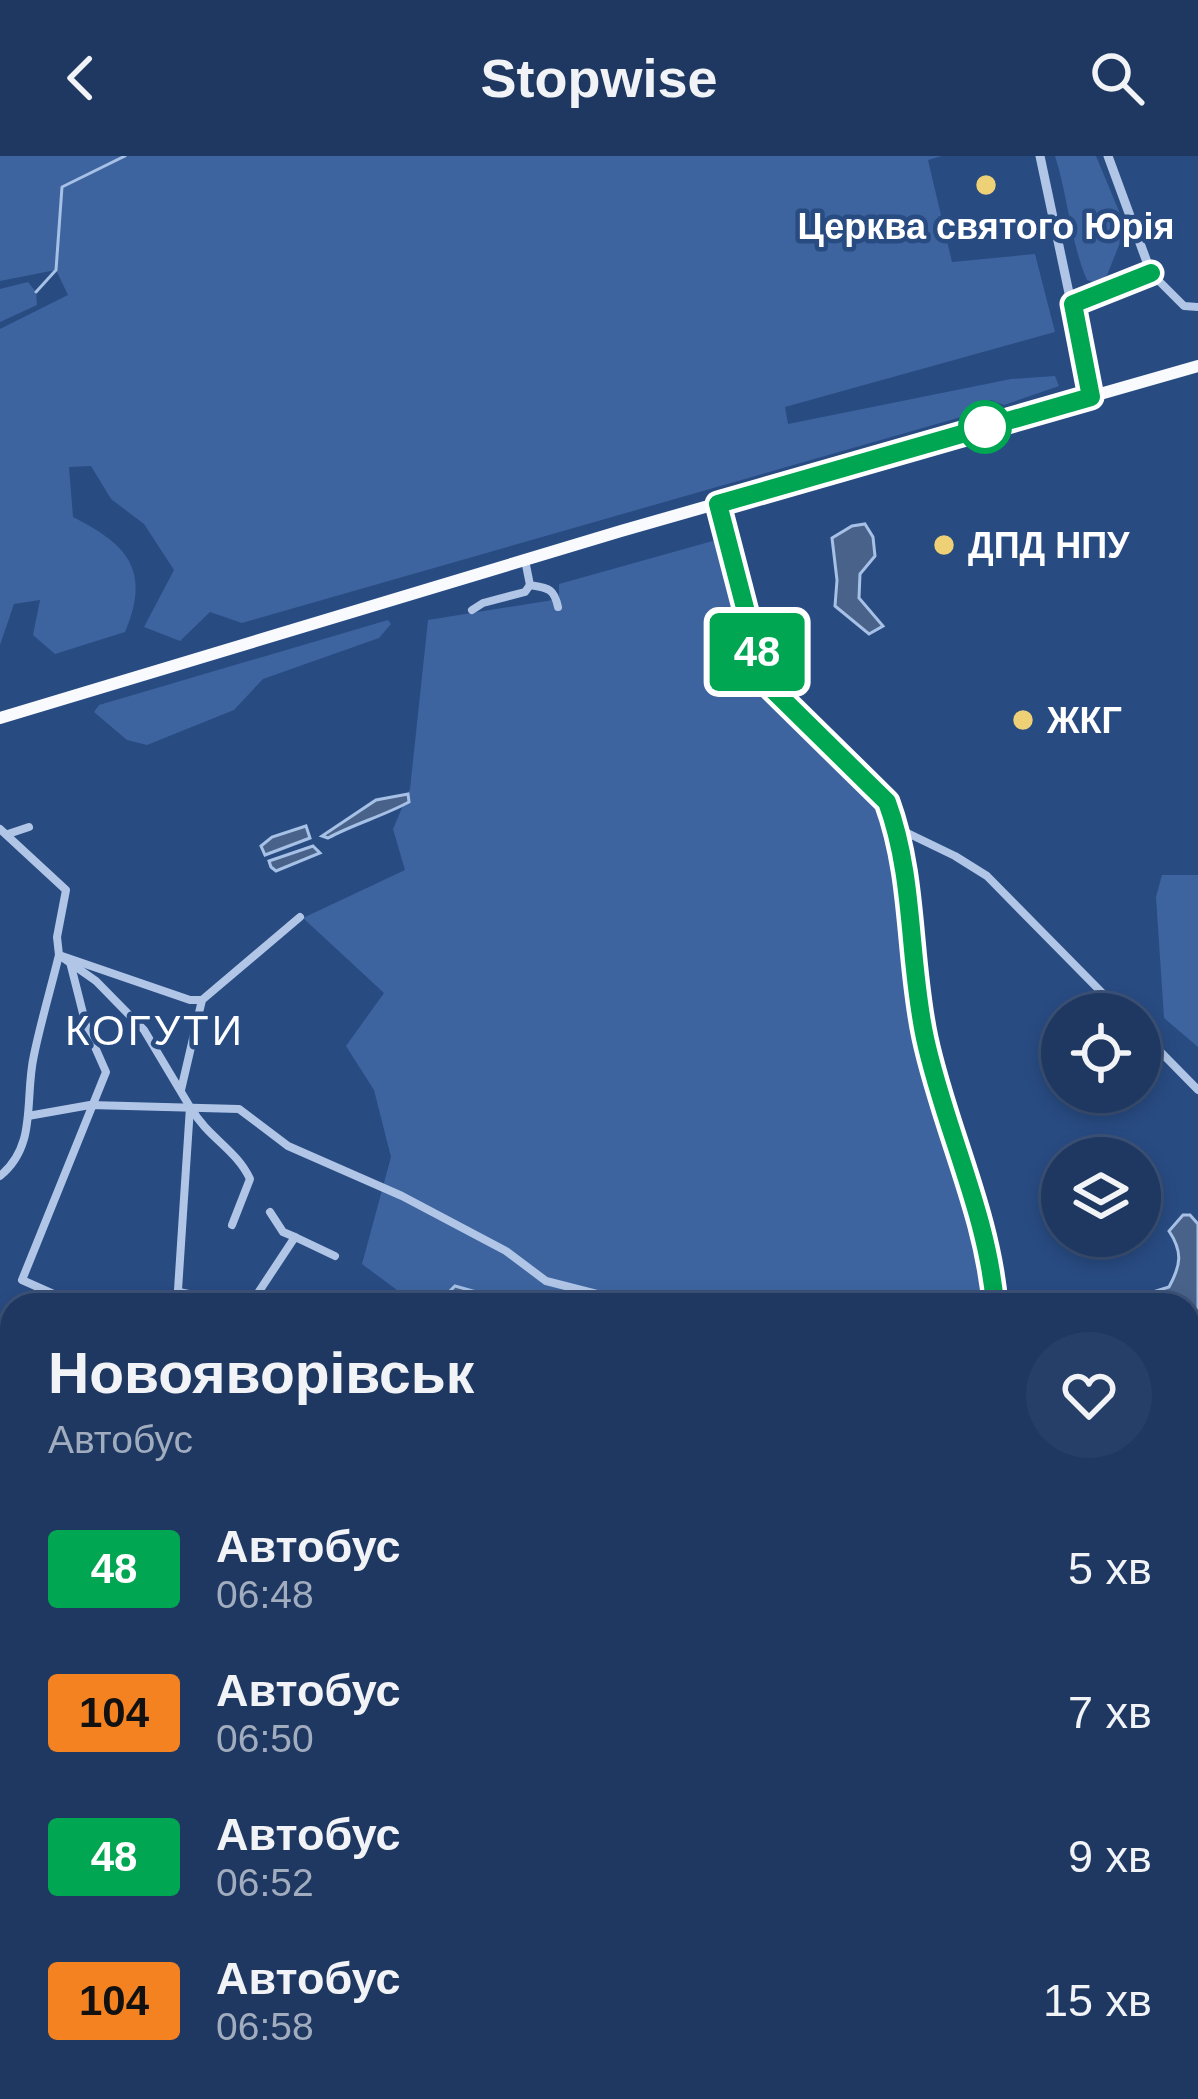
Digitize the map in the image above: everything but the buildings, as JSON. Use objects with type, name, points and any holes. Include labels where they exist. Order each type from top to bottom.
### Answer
[{"type":"highway","points":[[0,718],[525,560],[1198,367]]},
{"type":"street","points":[[1040,156],[1091,397]]},
{"type":"street","points":[[1108,156],[1151,273],[1184,306],[1198,307]]},
{"type":"street","points":[[1073,304],[1151,273]]},
{"type":"street","points":[[718,504],[764,681],[887,802],[896,827],[918,1004],[992,1293]]},
{"type":"street","points":[[472,610],[525,592],[530,585],[525,560]]},
{"type":"street","points":[[530,585],[555,593],[558,607]]},
{"type":"street","points":[[3,832],[29,826]]},
{"type":"street","points":[[896,827],[987,876],[1102,993]]},
{"type":"street","points":[[0,1176],[18,1162],[28,1116],[32,1059],[59,955],[66,890],[3,832]]},
{"type":"street","points":[[181,1090],[202,1000],[299,917]]},
{"type":"street","points":[[59,955],[96,981],[144,1030],[205,1132],[241,1159],[250,1179],[232,1225]]},
{"type":"street","points":[[59,955],[190,1000],[202,1000]]},
{"type":"street","points":[[45,1293],[22,1280],[106,1072],[87,1029],[70,962]]},
{"type":"street","points":[[1161,1052],[1198,1090]]},
{"type":"street","points":[[28,1116],[90,1105],[239,1109],[288,1146],[402,1196],[506,1251],[546,1280],[595,1293]]},
{"type":"street","points":[[183,1293],[178,1292],[178,1249],[190,1107]]},
{"type":"street","points":[[270,1212],[283,1232],[335,1256]]},
{"type":"street","points":[[255,1293],[295,1237]]},
{"type":"shaded area","points":[[0,156],[942,156],[928,160],[952,262],[1035,254],[1055,332],[785,407],[788,424],[1011,379],[1055,376],[1059,386],[1004,405],[991,400],[980,403],[968,415],[242,623],[210,612],[180,641],[144,627],[174,570],[144,524],[111,499],[91,466],[69,467],[73,517],[120,549],[134,576],[136,592],[125,632],[55,654],[33,635],[40,600],[14,604],[0,645],[0,329],[68,295],[56,270],[0,281]]},
{"type":"shaded area","points":[[1055,156],[1096,156],[1126,228],[1107,275],[1098,283],[1087,280],[1081,265]]},
{"type":"shaded area","points":[[28,282],[36,292],[37,305],[0,322],[0,289]]},
{"type":"shaded area","points":[[865,524],[873,537],[875,556],[860,574],[859,598],[883,626],[869,634],[835,606],[832,538]]},
{"type":"shaded area","points":[[727,537],[766,689],[895,807],[918,1025],[965,1190],[987,1293],[401,1293],[362,1264],[391,1157],[374,1090],[346,1046],[384,993],[303,918],[405,870],[393,829],[410,789],[428,620],[559,599],[559,584]]},
{"type":"shaded area","points":[[388,620],[391,624],[379,638],[263,679],[234,710],[147,745],[127,740],[94,712],[99,705]]},
{"type":"shaded area","points":[[408,794],[409,802],[399,807],[328,838],[322,836],[376,800]]},
{"type":"shaded area","points":[[306,826],[310,838],[265,855],[261,846],[272,837]]},
{"type":"shaded area","points":[[313,846],[320,853],[276,871],[271,867],[269,861]]},
{"type":"shaded area","points":[[1162,875],[1198,875],[1198,1047],[1164,1018],[1156,897]]},
{"type":"shaded area","points":[[1183,1215],[1190,1215],[1198,1224],[1198,1293],[1150,1293],[1169,1287],[1176,1272],[1177,1246],[1169,1231]]},
{"type":"shaded area","points":[[455,1286],[480,1293],[448,1293]]},
{"type":"waterway","points":[[36,292],[56,270],[62,187],[125,156]]},
{"type":"bus line","name":"48","points":[[994,1293],[918,1004],[913,933],[896,827],[887,802],[764,681],[718,504],[1091,397],[1073,304],[1151,273]]},
{"type":"place","name":"Церква святого Юрія","points":[[986,185]]},
{"type":"place","name":"ДПД НПУ","points":[[944,545]]},
{"type":"place","name":"ЖКГ","points":[[1023,720]]},
{"type":"district","name":"КОГУТИ","points":[[155,1030]]}]
